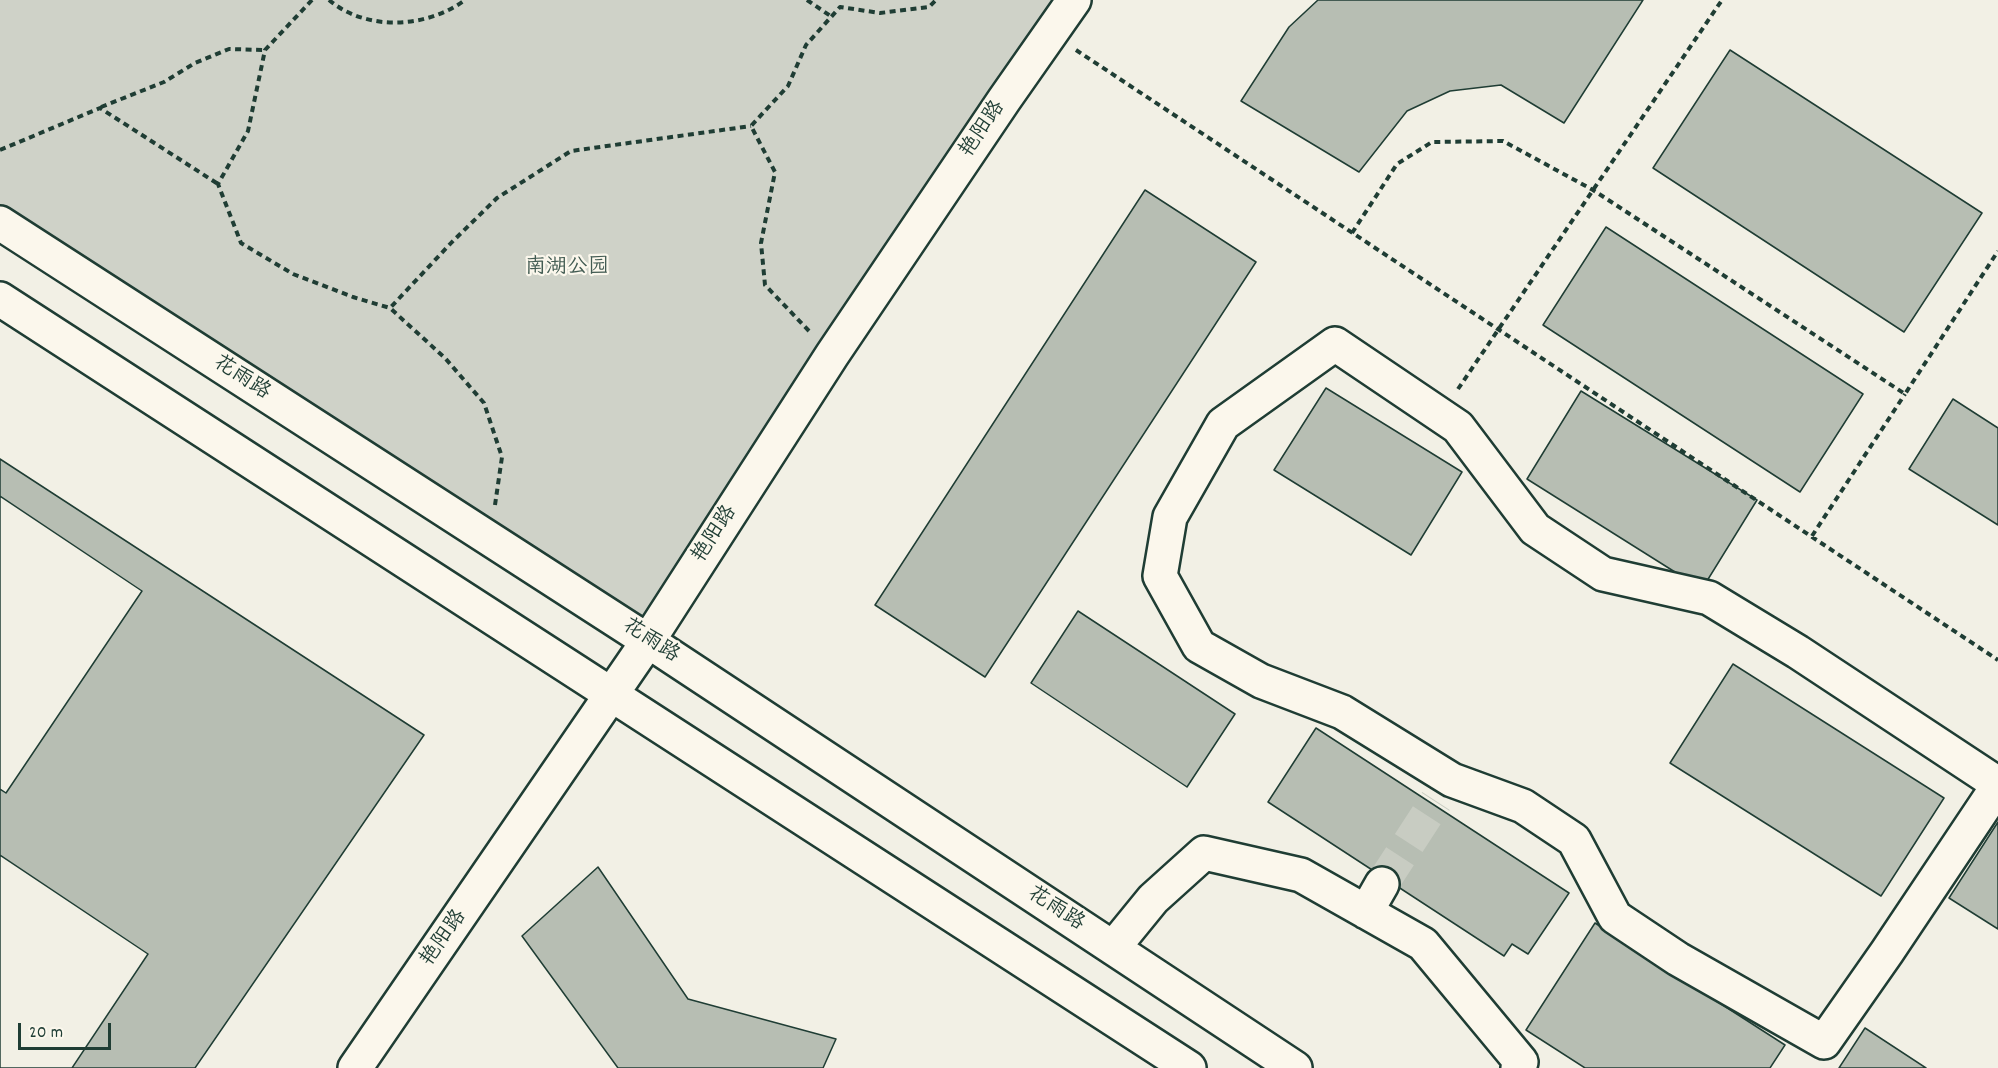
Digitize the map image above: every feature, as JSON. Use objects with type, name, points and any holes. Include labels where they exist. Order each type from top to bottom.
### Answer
[{"type":"street","name":"艳阳路","points":[[355,1068],[648,641],[832,355],[1074,0]]},
{"type":"street","name":"花雨路","points":[[0,224],[648,641],[1295,1068]]},
{"type":"street","points":[[0,300],[1189,1068]]},
{"type":"street","points":[[1335,344],[1458,427],[1535,529],[1544,536],[1603,574],[1709,598],[1798,652],[1998,785],[1824,1042],[1678,959],[1615,918],[1574,840],[1523,806],[1444,791],[1342,712],[1261,681],[1199,646],[1160,576],[1170,517],[1223,424],[1335,344]]},
{"type":"street","points":[[1113,948],[1153,899],[1204,853],[1301,875],[1423,944],[1521,1062],[1518,1068]]},
{"type":"street","points":[[1365,912],[1382,884]]},
{"type":"path","points":[[218,184],[248,131],[265,50],[312,0]]},
{"type":"path","points":[[329,0],[338,8],[375,22],[416,22],[451,11],[465,0]]},
{"type":"path","points":[[807,0],[832,17]]},
{"type":"path","points":[[390,308],[497,198],[571,151],[751,126],[788,86],[806,45],[840,7],[880,13],[928,7],[936,0]]},
{"type":"path","points":[[1441,415],[1722,0]]},
{"type":"path","points":[[1051,33],[1998,660]]},
{"type":"path","points":[[0,150],[164,82],[195,63],[229,49],[265,50]]},
{"type":"path","points":[[100,108],[218,184],[241,243],[293,274],[390,308],[445,358],[484,403],[502,457],[491,539]]},
{"type":"path","points":[[751,126],[775,172],[761,243],[765,285],[832,355]]},
{"type":"path","points":[[1352,233],[1397,164],[1432,142],[1503,141],[1593,190],[1905,394]]},
{"type":"path","points":[[1812,536],[1998,251]]},
{"type":"green space","name":"南湖公园","points":[[0,0],[1078,0],[648,641],[0,223]]},
{"type":"building","points":[[1318,0],[1643,0],[1564,123],[1501,85],[1450,91],[1407,111],[1359,172],[1241,101],[1289,27]]},
{"type":"building","points":[[1730,50],[1982,213],[1904,332],[1653,168]]},
{"type":"building","points":[[1145,190],[1256,262],[985,677],[875,605]]},
{"type":"building","points":[[1606,227],[1863,394],[1800,492],[1543,325]]},
{"type":"building","points":[[1326,388],[1462,472],[1411,555],[1274,470]]},
{"type":"building","points":[[1581,391],[1757,500],[1702,589],[1527,479]]},
{"type":"building","points":[[1953,399],[1998,428],[1998,525],[1909,469]]},
{"type":"building","points":[[0,459],[424,735],[195,1068],[0,1068]]},
{"type":"building","points":[[0,496],[142,591],[6,793],[0,789]]},
{"type":"building","points":[[1078,611],[1235,714],[1187,787],[1031,683]]},
{"type":"building","points":[[1733,664],[1944,798],[1881,896],[1670,763]]},
{"type":"building","points":[[1316,728],[1569,893],[1528,954],[1512,944],[1504,956],[1268,802]]},
{"type":"building","points":[[1998,822],[1998,929],[1949,898]]},
{"type":"building","points":[[0,855],[148,954],[72,1068],[0,1068]]},
{"type":"building","points":[[598,867],[688,999],[836,1039],[823,1068],[618,1068],[522,936]]},
{"type":"building","points":[[1595,923],[1785,1045],[1770,1068],[1585,1068],[1526,1030]]},
{"type":"building","points":[[1865,1028],[1926,1068],[1839,1068]]},
{"type":"tunnel","points":[[1382,884],[1436,801]]}]
